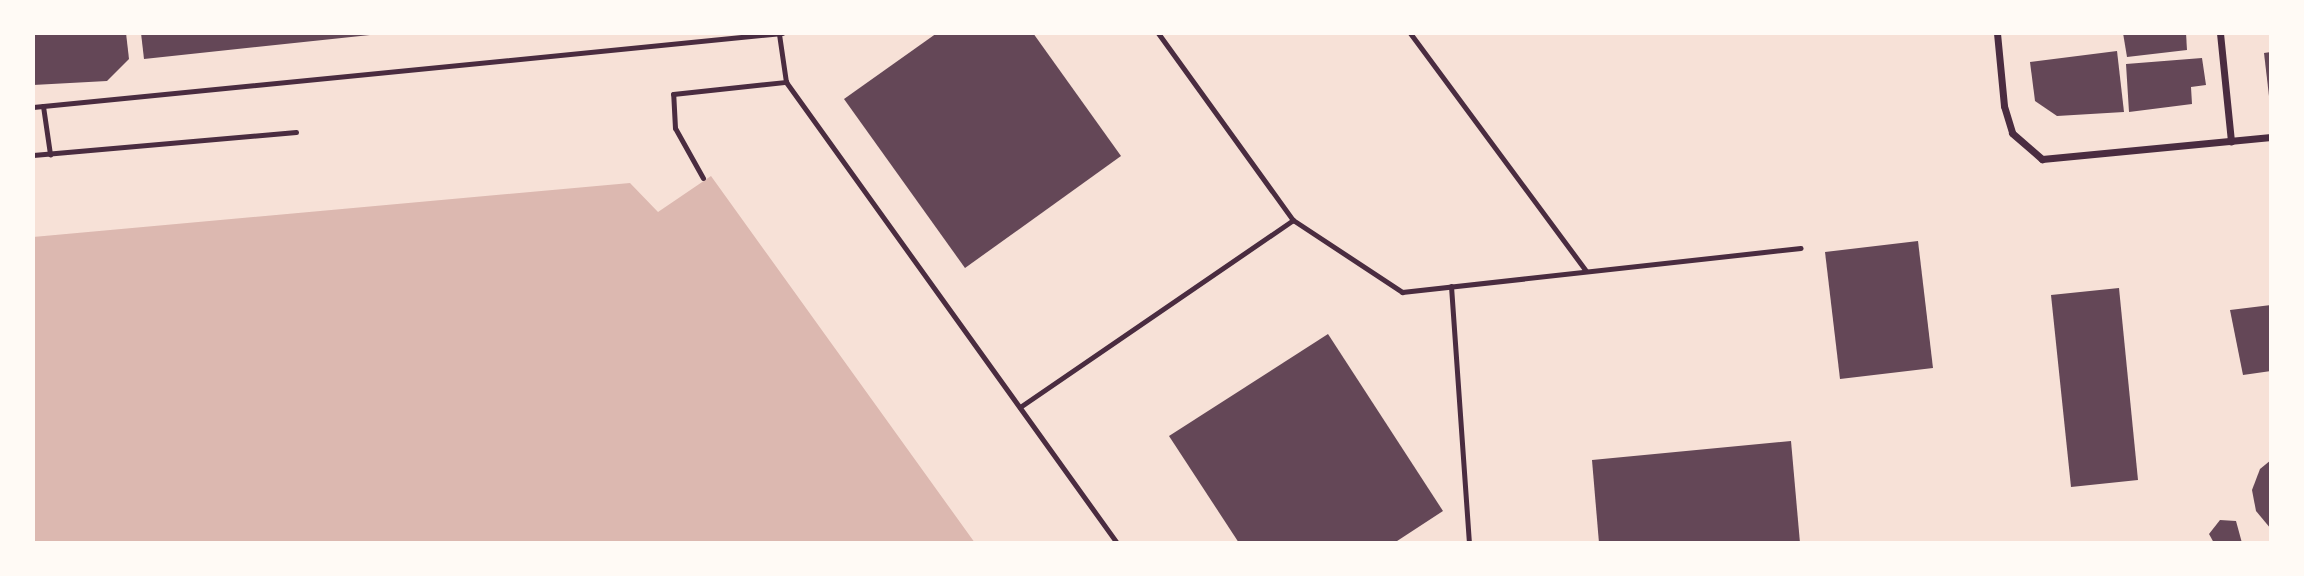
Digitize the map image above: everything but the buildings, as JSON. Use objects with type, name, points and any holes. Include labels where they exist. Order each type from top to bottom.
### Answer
[{"type":"street","points":[[1997,33],[2004,106],[2012,133],[2042,159],[2271,137]]},
{"type":"street","points":[[2220,33],[2231,141]]},
{"type":"lane","points":[[1158,33],[1293,220],[1402,292],[1801,248]]},
{"type":"lane","points":[[1410,33],[1586,271]]},
{"type":"lane","points":[[33,107],[780,34],[786,82],[1117,543]]},
{"type":"lane","points":[[703,178],[675,128],[673,94],[786,82]]},
{"type":"lane","points":[[43,106],[50,154]]},
{"type":"lane","points":[[33,155],[296,132]]},
{"type":"lane","points":[[1020,407],[1293,220]]},
{"type":"lane","points":[[1451,286],[1468,543]]},
{"type":"shaded area","points":[[711,176],[975,543],[33,543],[33,237],[630,183],[658,212]]}]
